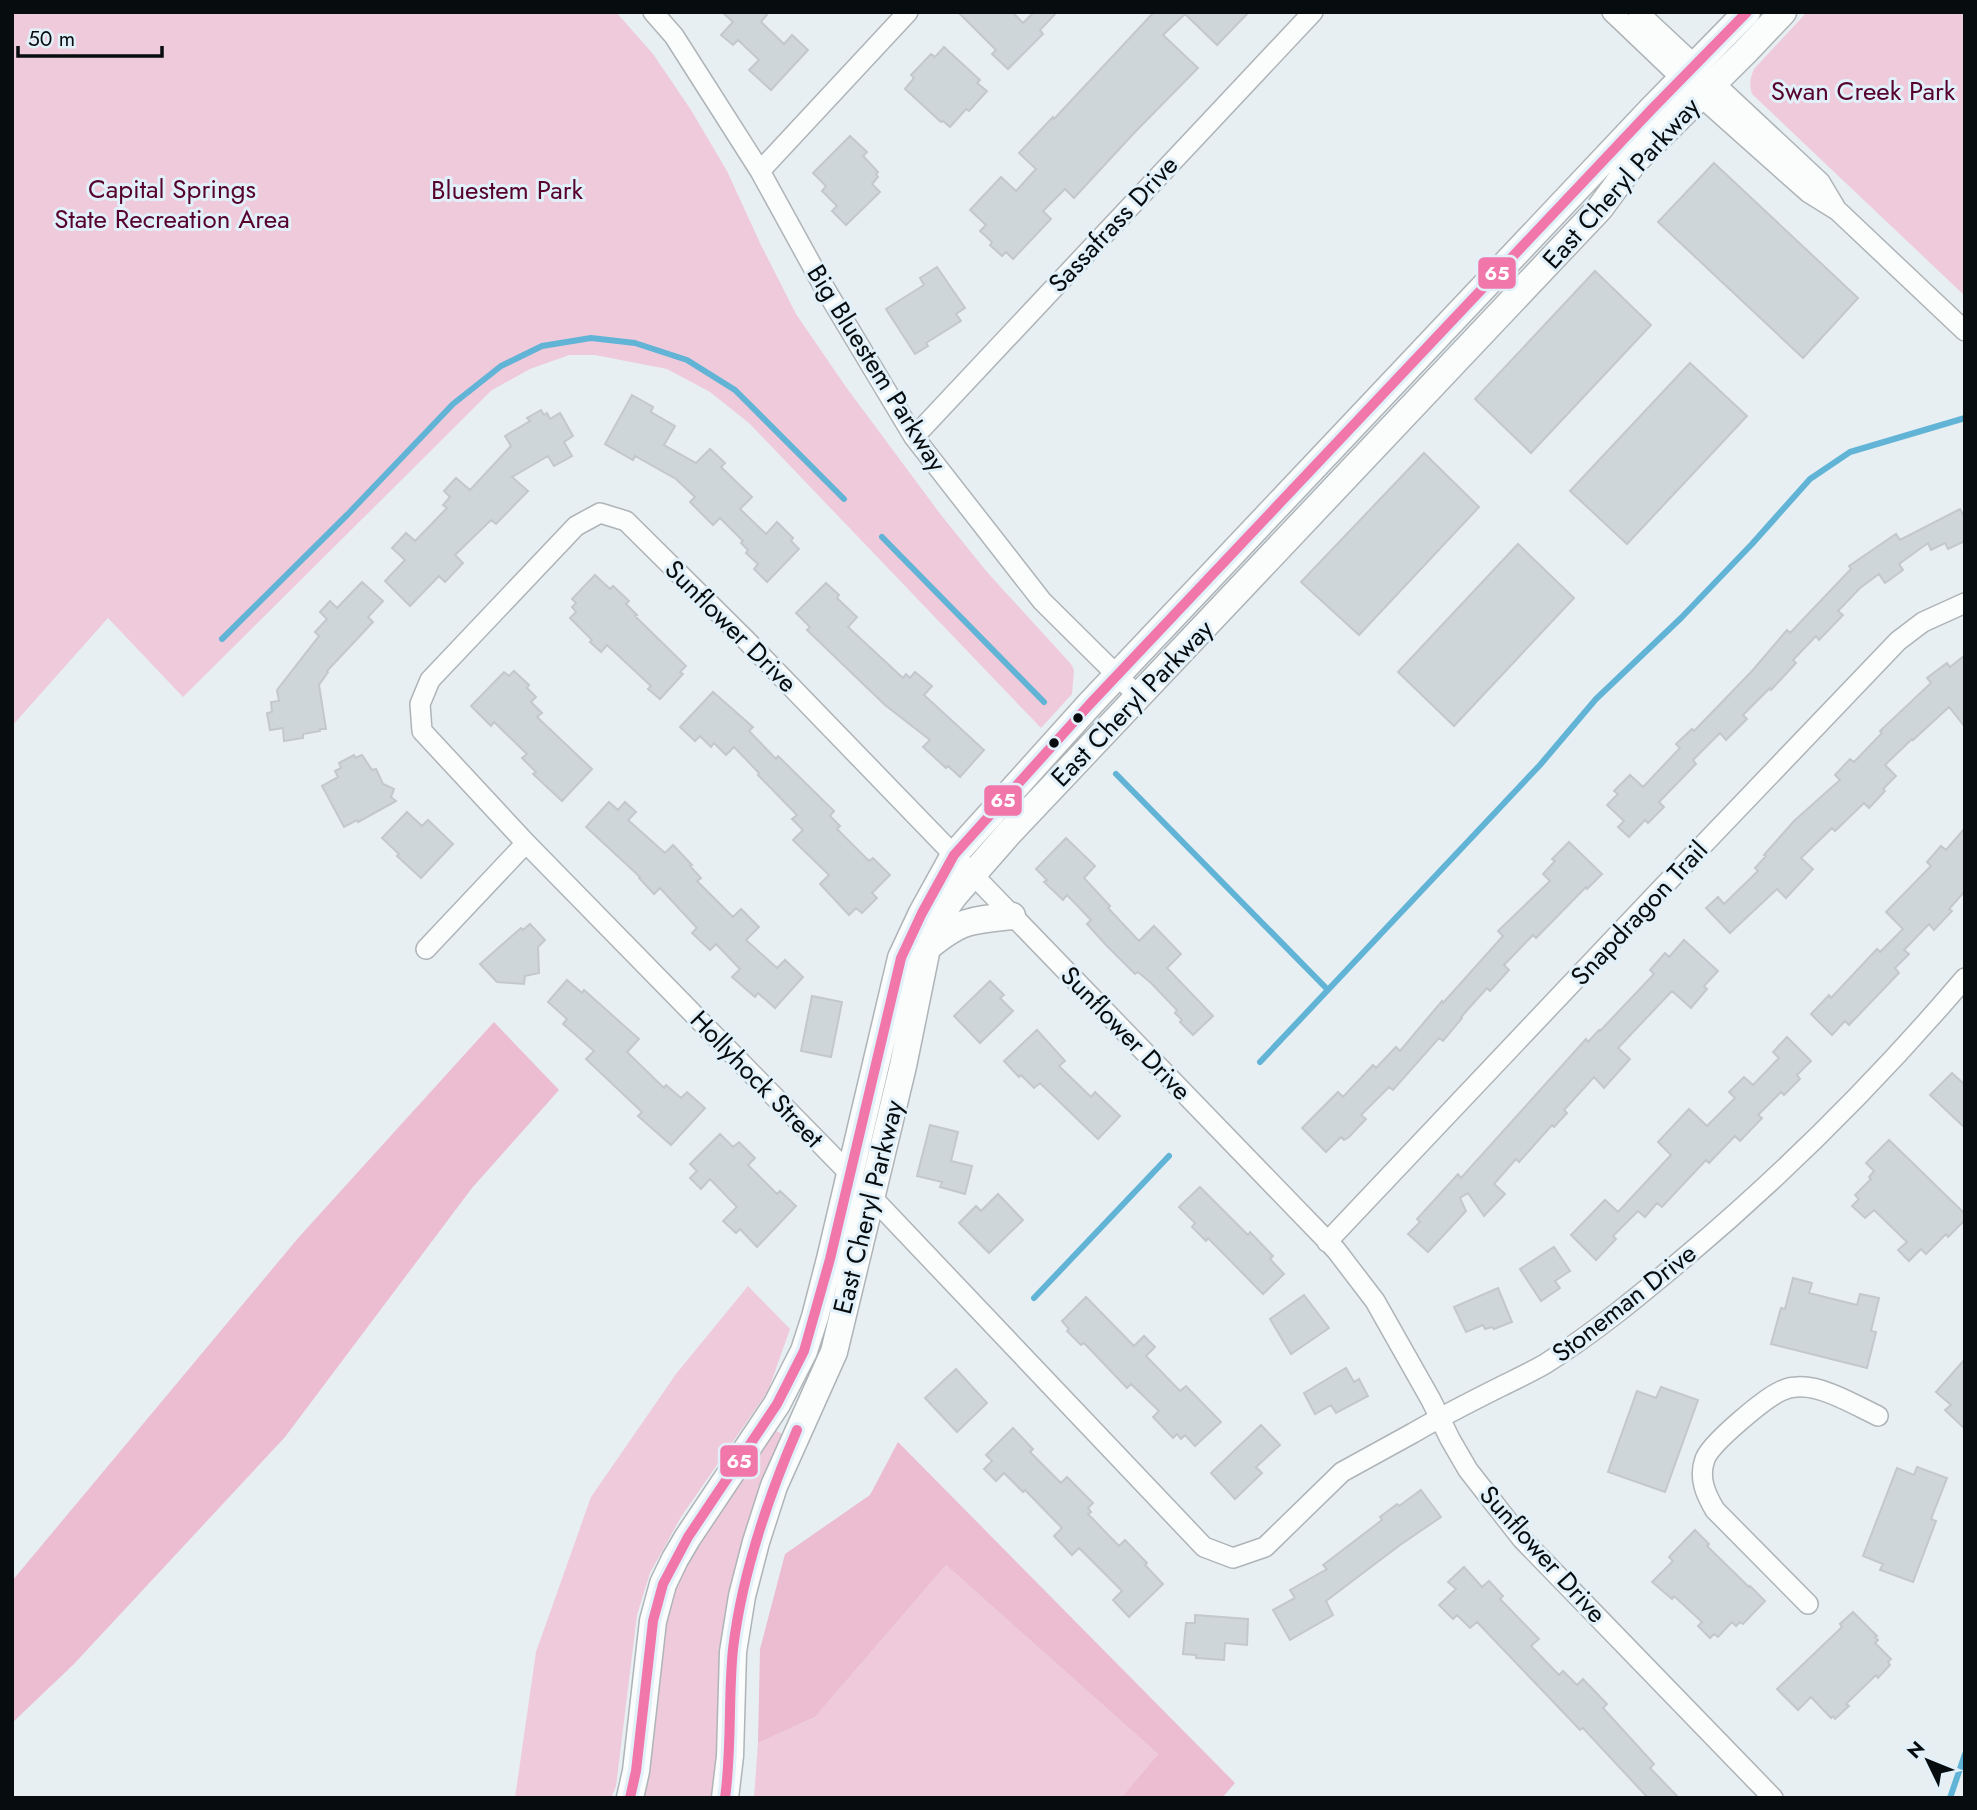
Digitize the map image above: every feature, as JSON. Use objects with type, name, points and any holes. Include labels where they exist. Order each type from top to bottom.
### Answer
[{"type":"street","name":"Big Bluestem Parkway","points":[[653,12],[674,36],[760,170],[821,282],[914,437],[1042,601],[1138,696]]},
{"type":"street","points":[[760,170],[908,12]]},
{"type":"street","name":"Sassafrass Drive","points":[[914,437],[1313,12]]},
{"type":"street","points":[[1612,12],[1698,81]]},
{"type":"street","points":[[1638,12],[1698,81],[1809,193],[1838,211],[1965,331]]},
{"type":"street","name":"East Cheryl Parkway","points":[[725,1798],[730,1756],[733,1651],[742,1597],[756,1542],[774,1486],[834,1352],[903,1066],[927,948],[963,865],[1138,696],[1600,208],[1698,81],[1747,12]]},
{"type":"street","name":"East Cheryl Parkway","points":[[630,1798],[636,1772],[653,1621],[663,1584],[688,1537],[777,1404],[804,1351],[827,1271],[901,958],[922,913],[1117,677],[1698,81],[1783,12]]},
{"type":"street","name":"Sunflower Drive","points":[[420,704],[430,680],[576,526],[600,513],[626,521],[746,640],[1328,1242],[1375,1301],[1468,1470],[1522,1539],[1773,1798]]},
{"type":"street","name":"Snapdragon Trail","points":[[1328,1242],[1898,641],[1923,622],[1965,603]]},
{"type":"street","name":"Hollyhock Street","points":[[420,704],[422,731],[526,843],[849,1173],[1204,1547],[1233,1558]]},
{"type":"street","points":[[426,949],[526,843]]},
{"type":"street","points":[[927,948],[949,930],[973,920],[1012,916]]},
{"type":"street","name":"Stoneman Drive","points":[[1233,1558],[1265,1547],[1342,1472],[1543,1365],[1594,1331],[1635,1299],[1780,1174],[1862,1091],[1965,978]]},
{"type":"street","points":[[1808,1604],[1715,1510],[1705,1493],[1705,1459],[1717,1442],[1764,1403],[1781,1391],[1797,1387],[1816,1388],[1878,1416]]},
{"type":"green space","points":[[12,12],[616,12],[653,54],[691,110],[727,171],[796,314],[846,387],[941,515],[987,572],[1071,664],[1074,670],[1072,694],[1041,728],[749,423],[710,392],[667,369],[595,355],[569,355],[530,369],[492,390],[183,697],[108,618],[12,726]]},
{"type":"green space","name":"Swan Creek Park","points":[[1807,12],[1965,12],[1965,296],[1752,94],[1750,82],[1754,69]]},
{"type":"green space","points":[[748,1286],[790,1329],[768,1391],[681,1517],[650,1573],[637,1615],[616,1786],[611,1798],[515,1798],[536,1652],[591,1497],[676,1374]]},
{"type":"green space","points":[[773,1429],[784,1435],[717,1760],[712,1798],[640,1798],[669,1599],[682,1568]]},
{"type":"green space","points":[[946,1565],[1158,1754],[1121,1798],[754,1798],[758,1743],[815,1717]]},
{"type":"shaded area","points":[[494,1022],[559,1090],[472,1188],[285,1437],[74,1664],[12,1723],[12,1581],[299,1237]]},
{"type":"shaded area","points":[[898,1442],[1235,1783],[1222,1798],[1121,1798],[1158,1754],[946,1565],[815,1717],[758,1743],[760,1649],[785,1554],[870,1495]]},
{"type":"building","points":[[722,12],[769,12],[761,22],[784,44],[792,35],[808,50],[771,90],[749,70],[759,60],[738,40],[733,45],[721,35],[733,22]]},
{"type":"building","points":[[958,12],[1012,12],[1023,23],[1034,12],[1057,12],[1040,30],[1043,34],[1008,69],[992,54],[996,50]]},
{"type":"building","points":[[1154,12],[1249,12],[1217,45],[1185,14],[1163,35],[1198,68],[1074,198],[1065,189],[1043,211],[1051,219],[1013,259],[1006,252],[1002,256],[980,231],[986,225],[970,210],[1001,177],[1016,191],[1036,169],[1019,153]]},
{"type":"building","points":[[944,47],[980,80],[977,83],[987,91],[950,127],[905,89],[914,78],[911,75],[931,54],[935,57]]},
{"type":"building","points":[[850,136],[867,152],[863,156],[878,172],[878,177],[872,184],[880,192],[846,225],[832,211],[837,206],[822,191],[826,186],[813,173]]},
{"type":"building","points":[[1714,163],[1858,298],[1803,358],[1658,222]]},
{"type":"building","points":[[937,267],[965,308],[956,314],[961,321],[926,343],[928,346],[915,354],[886,309],[924,285],[920,278]]},
{"type":"building","points":[[1595,271],[1651,325],[1531,453],[1475,399]]},
{"type":"building","points":[[1690,363],[1747,416],[1627,544],[1570,491]]},
{"type":"building","points":[[632,395],[653,407],[651,412],[675,426],[664,445],[696,463],[710,449],[725,463],[721,467],[752,497],[740,509],[766,534],[777,522],[793,538],[791,541],[799,549],[767,582],[754,569],[758,564],[746,553],[748,550],[741,543],[743,541],[720,518],[713,525],[690,502],[695,497],[676,479],[635,456],[633,460],[605,444]]},
{"type":"building","points":[[541,410],[544,415],[547,413],[550,419],[560,413],[573,436],[564,442],[572,456],[554,466],[548,456],[512,477],[528,491],[496,524],[491,520],[455,555],[463,563],[445,582],[439,576],[410,606],[385,581],[405,560],[392,548],[406,533],[415,541],[447,508],[443,505],[450,497],[444,491],[456,478],[470,490],[511,446],[505,436],[530,421],[527,418]]},
{"type":"building","points":[[1424,453],[1479,507],[1359,635],[1301,582]]},
{"type":"building","points":[[1960,509],[1965,519],[1965,541],[1948,549],[1945,543],[1931,550],[1928,543],[1899,564],[1903,570],[1885,583],[1879,574],[1860,588],[1838,611],[1843,615],[1819,640],[1816,636],[1793,660],[1796,663],[1743,715],[1747,719],[1726,740],[1720,733],[1693,760],[1696,764],[1659,802],[1664,807],[1648,823],[1645,820],[1629,837],[1618,827],[1624,821],[1607,805],[1618,794],[1614,791],[1630,775],[1643,787],[1680,748],[1676,744],[1692,729],[1694,731],[1787,630],[1790,633],[1851,569],[1849,566],[1896,534],[1900,540]]},
{"type":"building","points":[[1518,544],[1574,598],[1454,726],[1398,672]]},
{"type":"building","points":[[595,575],[610,589],[613,586],[629,601],[626,604],[637,615],[635,616],[686,666],[680,672],[683,674],[660,699],[648,689],[651,686],[607,645],[601,652],[570,618],[576,612],[572,607],[576,603],[572,599]]},
{"type":"building","points":[[362,582],[383,601],[368,617],[373,622],[327,671],[319,685],[326,729],[303,734],[303,738],[284,741],[283,728],[270,730],[267,713],[272,712],[271,702],[279,701],[277,690],[319,636],[315,632],[327,619],[320,612],[330,601],[337,608]]},
{"type":"building","points":[[826,583],[857,617],[848,627],[903,678],[906,674],[910,678],[915,672],[932,686],[924,695],[984,750],[960,777],[923,747],[930,740],[885,705],[807,630],[810,627],[796,613]]},
{"type":"building","points":[[1965,655],[1965,727],[1949,707],[1912,739],[1885,765],[1896,776],[1883,789],[1885,791],[1869,808],[1864,803],[1835,831],[1832,828],[1801,858],[1813,869],[1786,898],[1777,889],[1730,933],[1706,908],[1718,897],[1724,904],[1758,871],[1755,868],[1766,856],[1764,855],[1794,821],[1840,780],[1835,775],[1850,759],[1854,762],[1882,733],[1880,731],[1931,683],[1927,678],[1947,663],[1950,667]]},
{"type":"building","points":[[514,671],[529,685],[527,688],[536,697],[531,702],[542,713],[537,717],[592,769],[562,801],[533,774],[536,772],[522,758],[527,754],[494,722],[491,726],[471,706],[504,672],[509,676]]},
{"type":"building","points":[[713,692],[753,727],[749,731],[776,759],[778,756],[834,811],[830,816],[840,826],[837,829],[869,861],[873,858],[890,875],[872,893],[877,898],[862,913],[856,908],[849,915],[820,884],[829,875],[793,840],[803,830],[792,819],[797,815],[734,747],[726,755],[714,743],[711,747],[700,736],[695,741],[680,727]]},
{"type":"building","points":[[354,755],[355,758],[362,755],[372,770],[376,769],[383,784],[394,789],[391,797],[396,801],[344,827],[322,786],[338,777],[335,771],[341,768],[339,763]]},
{"type":"building","points":[[609,802],[618,810],[625,802],[636,812],[628,820],[665,853],[673,845],[701,878],[697,881],[733,917],[741,909],[759,927],[746,940],[777,968],[785,960],[803,977],[775,1008],[758,993],[755,997],[732,977],[740,969],[716,944],[710,950],[692,933],[697,928],[660,888],[654,894],[640,877],[586,827]]},
{"type":"building","points":[[407,812],[422,826],[428,820],[453,844],[421,878],[382,838]]},
{"type":"building","points":[[1965,828],[1965,891],[1949,909],[1952,911],[1934,930],[1929,924],[1904,950],[1909,954],[1895,968],[1899,973],[1849,1025],[1845,1021],[1832,1035],[1811,1014],[1829,995],[1831,998],[1877,949],[1880,952],[1903,929],[1886,912],[1931,866],[1927,862],[1941,846],[1946,850]]},
{"type":"building","points":[[1066,838],[1095,866],[1084,878],[1139,941],[1154,926],[1181,954],[1167,968],[1213,1016],[1193,1035],[1180,1022],[1182,1020],[1175,1013],[1177,1010],[1151,983],[1138,972],[1135,974],[1106,945],[1087,924],[1091,920],[1067,895],[1063,900],[1044,882],[1047,880],[1036,869]]},
{"type":"building","points":[[1569,842],[1602,874],[1536,938],[1533,935],[1504,965],[1509,970],[1490,991],[1487,988],[1443,1041],[1439,1038],[1393,1090],[1389,1087],[1361,1115],[1366,1119],[1349,1137],[1344,1140],[1341,1137],[1326,1152],[1302,1128],[1338,1092],[1343,1097],[1373,1065],[1376,1068],[1396,1047],[1400,1051],[1503,936],[1498,931],[1550,881],[1543,874],[1555,861],[1552,859]]},
{"type":"building","points":[[530,924],[545,940],[538,947],[539,973],[525,976],[524,984],[497,982],[480,964],[521,928],[523,930]]},
{"type":"building","points":[[1684,940],[1718,971],[1704,986],[1707,989],[1691,1008],[1672,991],[1618,1048],[1630,1059],[1604,1088],[1594,1077],[1564,1110],[1567,1113],[1554,1127],[1552,1125],[1519,1162],[1516,1159],[1494,1184],[1505,1194],[1484,1216],[1468,1193],[1460,1198],[1466,1211],[1428,1252],[1408,1234],[1420,1222],[1417,1219],[1458,1174],[1461,1178],[1586,1039],[1588,1042],[1600,1031],[1654,974],[1650,970],[1665,953],[1669,957]]},
{"type":"building","points":[[567,980],[582,993],[584,990],[639,1039],[627,1052],[664,1088],[666,1085],[681,1098],[687,1092],[705,1108],[671,1145],[638,1116],[642,1112],[586,1059],[594,1051],[563,1024],[567,1019],[548,1002]]},
{"type":"building","points":[[990,981],[1004,995],[1000,998],[1013,1011],[980,1043],[954,1016]]},
{"type":"building","points":[[812,996],[842,1002],[831,1057],[801,1051]]},
{"type":"building","points":[[1037,1030],[1065,1061],[1059,1066],[1091,1097],[1095,1092],[1120,1116],[1098,1139],[1040,1083],[1034,1088],[1004,1061]]},
{"type":"building","points":[[1787,1037],[1811,1061],[1797,1075],[1800,1079],[1784,1095],[1781,1092],[1758,1115],[1762,1118],[1740,1141],[1735,1136],[1709,1163],[1706,1160],[1662,1207],[1657,1203],[1645,1217],[1638,1211],[1613,1236],[1616,1239],[1596,1260],[1571,1235],[1605,1200],[1618,1212],[1671,1155],[1658,1142],[1689,1109],[1707,1126],[1735,1098],[1729,1092],[1744,1077],[1753,1085],[1779,1058],[1773,1052]]},
{"type":"building","points":[[1952,1073],[1965,1085],[1965,1128],[1930,1095]]},
{"type":"building","points":[[930,1125],[958,1132],[951,1161],[972,1166],[965,1194],[940,1187],[942,1182],[917,1176]]},
{"type":"building","points":[[720,1134],[733,1147],[739,1142],[755,1158],[748,1165],[777,1194],[780,1191],[796,1206],[757,1247],[740,1229],[736,1233],[723,1221],[737,1207],[710,1179],[701,1189],[690,1178],[697,1171],[690,1164]]},
{"type":"building","points":[[1889,1140],[1965,1214],[1965,1220],[1948,1237],[1946,1234],[1926,1254],[1921,1249],[1909,1261],[1898,1250],[1907,1242],[1874,1210],[1865,1218],[1852,1206],[1859,1199],[1855,1195],[1871,1179],[1869,1177],[1874,1171],[1866,1163]]},
{"type":"building","points":[[1200,1187],[1248,1235],[1250,1232],[1273,1256],[1270,1259],[1284,1274],[1263,1294],[1208,1238],[1206,1241],[1192,1227],[1195,1223],[1179,1207]]},
{"type":"building","points":[[998,1194],[1023,1220],[989,1253],[959,1223],[976,1206],[981,1211]]},
{"type":"building","points":[[1554,1247],[1570,1271],[1555,1281],[1560,1288],[1541,1301],[1520,1269]]},
{"type":"building","points":[[1793,1278],[1812,1283],[1809,1293],[1857,1305],[1860,1294],[1879,1298],[1871,1331],[1876,1332],[1867,1368],[1771,1344],[1781,1308],[1785,1309]]},
{"type":"building","points":[[1498,1288],[1512,1322],[1494,1329],[1485,1329],[1483,1325],[1466,1332],[1454,1307]]},
{"type":"building","points":[[1304,1295],[1329,1328],[1291,1354],[1270,1319]]},
{"type":"building","points":[[1086,1297],[1134,1346],[1144,1336],[1155,1347],[1146,1356],[1180,1391],[1186,1386],[1221,1422],[1195,1446],[1185,1435],[1181,1439],[1177,1434],[1173,1438],[1153,1417],[1159,1411],[1131,1384],[1127,1388],[1084,1343],[1081,1345],[1067,1331],[1069,1329],[1062,1321]]},
{"type":"building","points":[[1965,1359],[1965,1429],[1945,1410],[1951,1405],[1936,1392]]},
{"type":"building","points":[[1346,1368],[1354,1382],[1359,1379],[1368,1396],[1336,1413],[1331,1405],[1315,1414],[1304,1393]]},
{"type":"building","points":[[956,1369],[987,1403],[957,1432],[925,1398]]},
{"type":"building","points":[[1661,1387],[1698,1400],[1665,1492],[1608,1472],[1637,1391],[1656,1398]]},
{"type":"building","points":[[1261,1425],[1280,1445],[1256,1467],[1262,1473],[1235,1499],[1211,1473]]},
{"type":"building","points":[[1013,1428],[1033,1449],[1030,1452],[1061,1483],[1067,1477],[1093,1503],[1088,1508],[1091,1512],[1088,1514],[1119,1546],[1125,1540],[1163,1584],[1129,1617],[1113,1600],[1122,1591],[1079,1548],[1072,1555],[1054,1536],[1062,1528],[1025,1490],[1023,1492],[1004,1473],[996,1481],[984,1469],[992,1461],[986,1455]]},
{"type":"building","points":[[1917,1467],[1947,1478],[1931,1519],[1936,1521],[1913,1582],[1880,1570],[1883,1564],[1863,1556],[1897,1468],[1914,1475]]},
{"type":"building","points":[[1421,1490],[1441,1517],[1326,1601],[1333,1615],[1290,1640],[1273,1610],[1295,1598],[1290,1590],[1327,1569],[1323,1565],[1382,1520],[1380,1517]]},
{"type":"building","points":[[1695,1530],[1709,1544],[1707,1546],[1765,1601],[1743,1624],[1740,1622],[1736,1626],[1732,1622],[1718,1637],[1714,1634],[1710,1638],[1698,1626],[1702,1622],[1674,1596],[1672,1599],[1652,1582],[1673,1561],[1669,1557]]},
{"type":"building","points":[[1464,1567],[1482,1587],[1489,1581],[1503,1596],[1500,1599],[1539,1639],[1531,1646],[1559,1675],[1563,1671],[1577,1685],[1583,1679],[1607,1704],[1603,1708],[1654,1764],[1650,1768],[1679,1798],[1648,1798],[1583,1728],[1580,1730],[1477,1622],[1470,1628],[1457,1615],[1453,1619],[1439,1605],[1456,1589],[1448,1582]]},
{"type":"building","points":[[1853,1612],[1877,1636],[1875,1643],[1891,1659],[1888,1662],[1890,1665],[1846,1704],[1849,1706],[1835,1719],[1811,1697],[1798,1710],[1777,1689],[1842,1627],[1840,1624]]},
{"type":"building","points":[[1195,1615],[1248,1619],[1247,1645],[1225,1643],[1224,1660],[1183,1654],[1186,1623],[1195,1623]]},
{"type":"waterway","points":[[222,639],[348,514],[453,404],[501,366],[542,346],[591,338],[635,343],[687,360],[735,390],[844,499]]},
{"type":"waterway","points":[[1260,1062],[1540,765],[1596,699],[1681,618],[1810,479],[1850,452],[1965,418]]},
{"type":"waterway","points":[[882,537],[1044,702]]},
{"type":"waterway","points":[[1116,774],[1328,990]]},
{"type":"waterway","points":[[1034,1298],[1169,1156]]},
{"type":"waterway","points":[[1950,1798],[1965,1754]]},
{"type":"transit line","name":"65","points":[[630,1798],[636,1771],[653,1621],[663,1584],[688,1537],[777,1404],[804,1351],[830,1259],[901,958],[954,855],[1089,705],[1652,109],[1747,12]]},
{"type":"transit line","name":"65","points":[[725,1798],[737,1621],[749,1565],[766,1510],[797,1430]]},
{"type":"park label","name":"Bluestem Park","points":[[507,190]]},
{"type":"park label","name":"Capital Springs State Recreation Area","points":[[172,204]]}]
